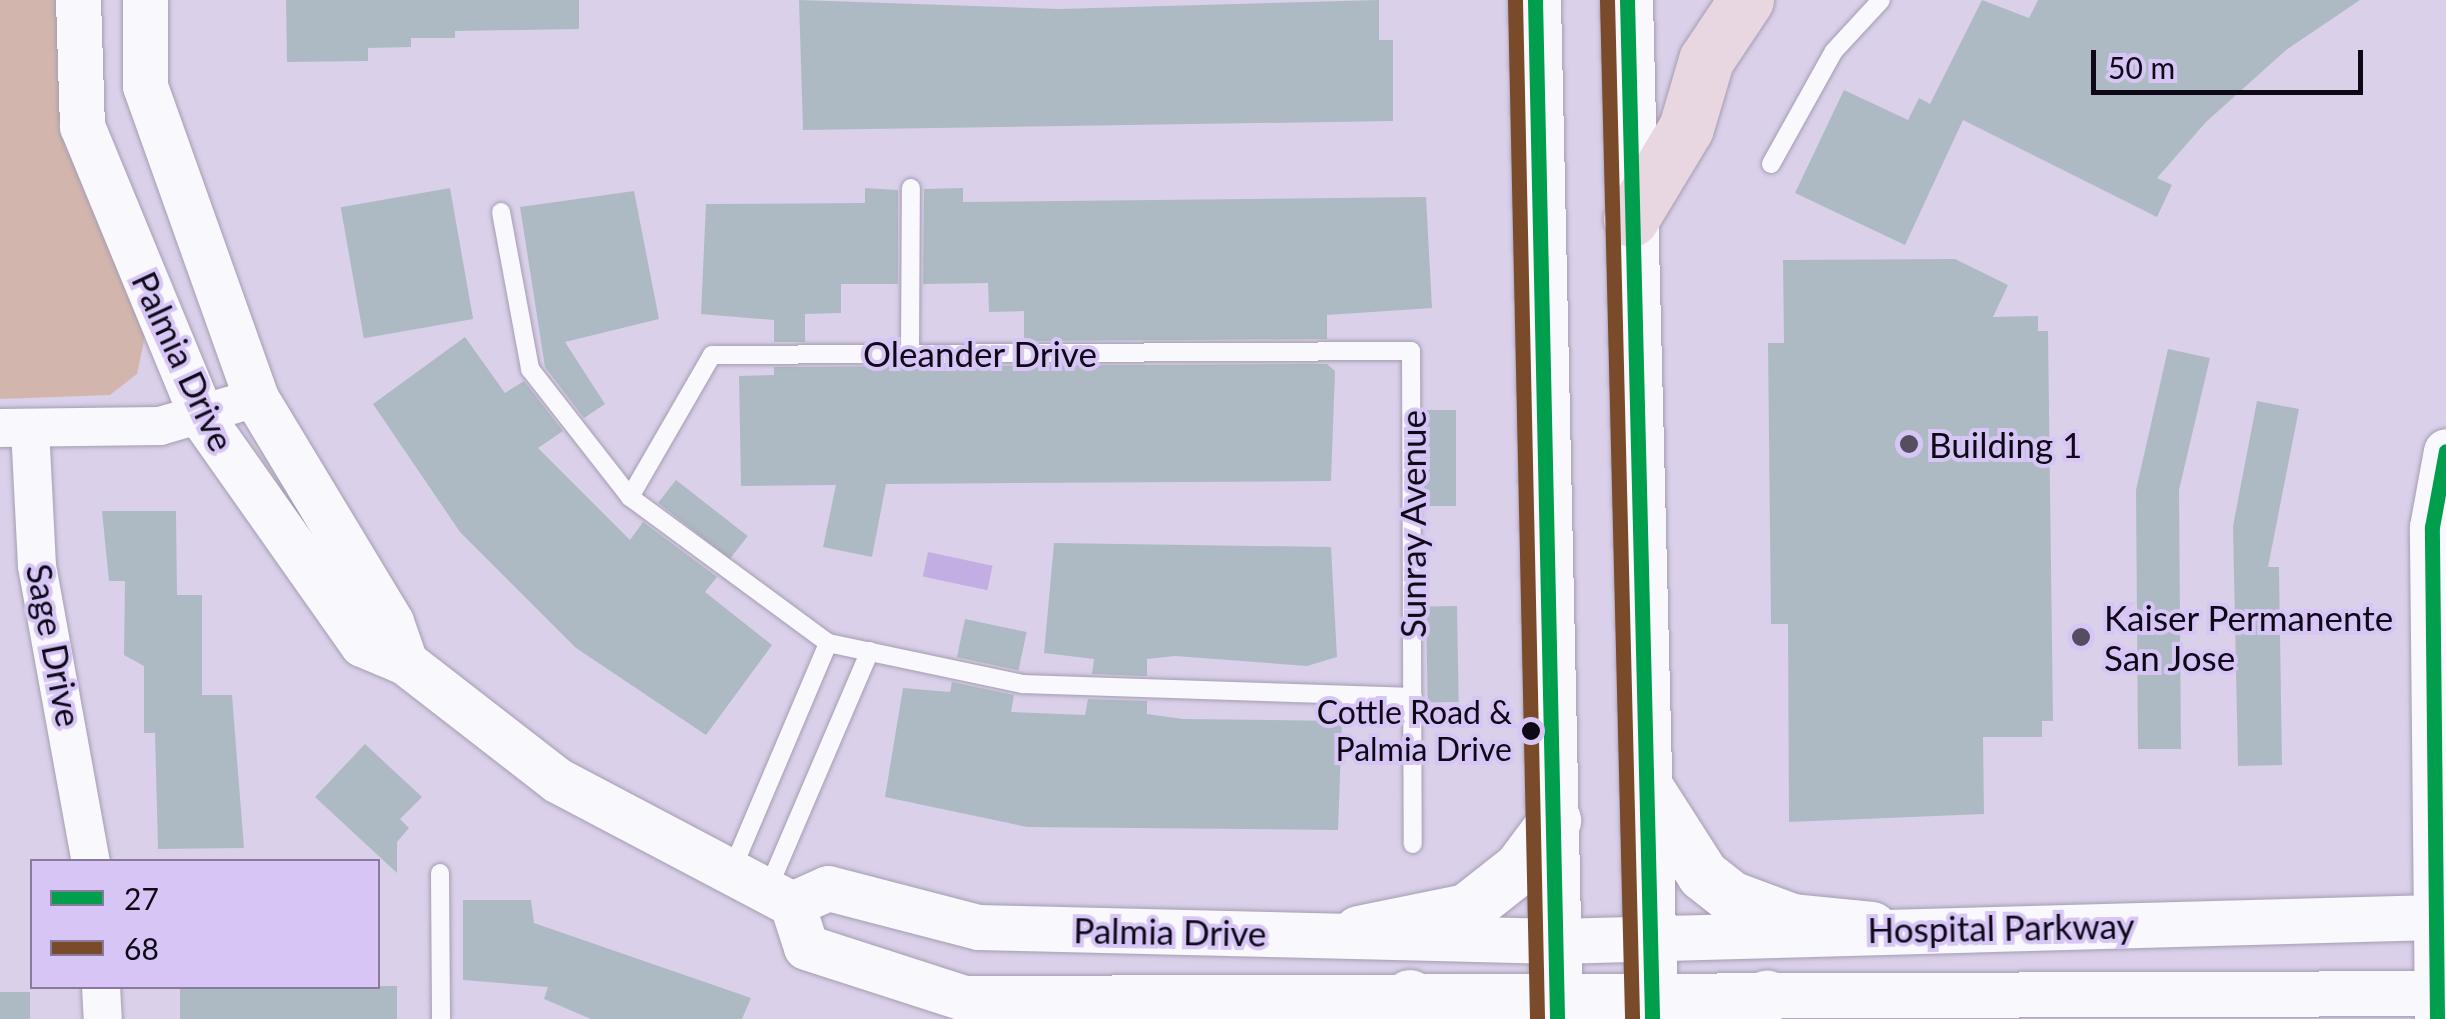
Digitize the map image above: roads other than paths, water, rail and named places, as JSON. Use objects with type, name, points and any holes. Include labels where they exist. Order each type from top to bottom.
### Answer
[{"type":"highway","points":[[1631,219],[1686,128],[1706,60],[1746,0]]},
{"type":"main road","points":[[1534,0],[1557,1008]]},
{"type":"main road","points":[[1628,0],[1631,219],[1650,791],[1652,1008]]},
{"type":"main road","points":[[1650,791],[1703,875],[1731,897],[1793,920],[1872,928]]},
{"type":"main road","points":[[1359,932],[1467,910],[1520,868],[1555,821]]},
{"type":"main road","points":[[1410,996],[1456,1019]]},
{"type":"street","name":"Palmia Drive","points":[[78,0],[82,126],[202,416],[362,644],[405,662],[556,780],[763,889],[806,947],[964,998],[1410,996],[1557,1008]]},
{"type":"street","name":"Palmia Drive","points":[[145,0],[145,86],[256,398],[391,622],[405,662]]},
{"type":"street","points":[[15,428],[202,416],[256,398]]},
{"type":"street","name":"Sage Drive","points":[[15,428],[89,859]]},
{"type":"street","points":[[2440,1002],[2432,527],[2446,451]]},
{"type":"street","name":"Palmia Drive","points":[[763,889],[828,888],[978,927],[1359,932],[1557,941]]},
{"type":"street","name":"Hospital Parkway","points":[[1557,941],[1650,941],[1872,928],[2441,917]]},
{"type":"street","points":[[101,989],[103,1019]]},
{"type":"street","name":"Hospital Parkway","points":[[1557,1008],[2440,1002]]},
{"type":"lane","points":[[1770,164],[1834,51],[1881,0]]},
{"type":"lane","points":[[910,354],[911,188]]},
{"type":"lane","points":[[502,212],[530,370],[630,497],[828,643],[1023,684],[1414,697]]},
{"type":"lane","name":"Oleander Drive","points":[[630,497],[712,355],[1411,351]]},
{"type":"lane","name":"Sunray Avenue","points":[[1411,351],[1412,844]]},
{"type":"lane","points":[[763,889],[828,643]]},
{"type":"lane","points":[[763,889],[870,651]]},
{"type":"lane","points":[[440,873],[441,1019]]},
{"type":"place","name":"Building 1","points":[[1909,444]]},
{"type":"place","name":"Kaiser Permanente San Jose","points":[[2081,637]]},
{"type":"place","name":"Cottle Road & Palmia Drive","points":[[1531,731]]}]
